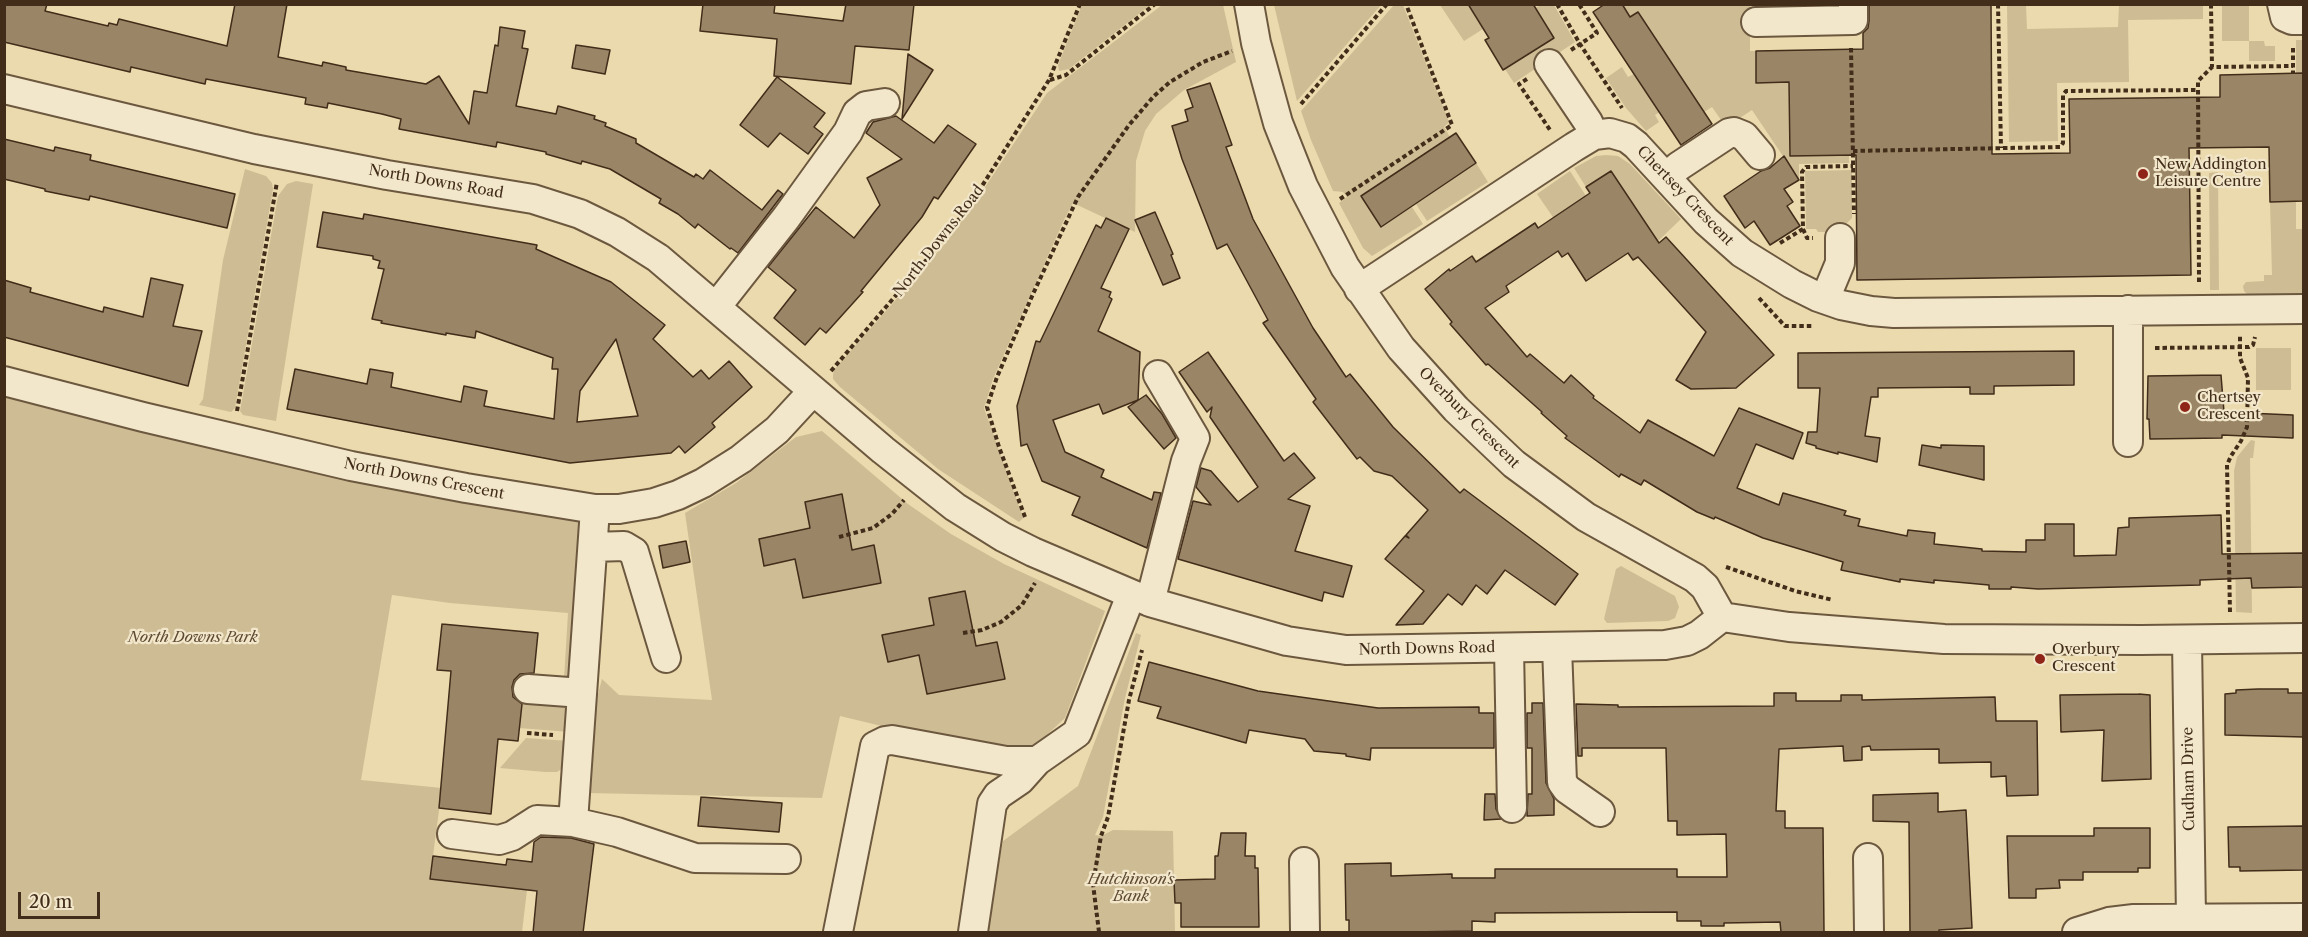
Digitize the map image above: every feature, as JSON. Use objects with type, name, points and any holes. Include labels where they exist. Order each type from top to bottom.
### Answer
[{"type":"street","name":"Overbury Crescent","points":[[1249,4],[1256,43],[1280,129],[1315,211],[1359,289],[1414,364],[1495,447],[1540,484],[1586,517],[1695,578],[1705,587],[1722,617]]},
{"type":"street","points":[[2282,4],[2285,17],[2292,20],[2304,20]]},
{"type":"street","points":[[1756,22],[1853,12]]},
{"type":"street","name":"Chertsey Crescent","points":[[1549,64],[1588,122],[1608,135],[1636,145],[1714,228],[1756,263],[1792,284],[1825,299],[1871,311],[1894,313],[2304,309]]},
{"type":"street","name":"North Downs Road","points":[[4,89],[282,154],[387,175],[533,198],[563,207],[600,223],[636,242],[658,258],[920,481],[977,522],[1040,555],[1141,598],[1287,640],[1334,649],[1385,651],[1673,645],[1699,635],[1722,617]]},
{"type":"street","points":[[716,307],[786,218],[848,132],[857,113],[866,106],[885,103]]},
{"type":"street","points":[[1666,177],[1729,133],[1734,132],[1744,136],[1760,156]]},
{"type":"street","points":[[1359,289],[1608,135]]},
{"type":"street","points":[[1825,299],[1840,263],[1840,237]]},
{"type":"street","points":[[2128,310],[2128,442]]},
{"type":"street","points":[[973,933],[992,804],[998,795],[1020,780],[1037,761],[1077,733],[1118,626],[1141,598],[1195,438],[1158,375]]},
{"type":"street","name":"North Downs Crescent","points":[[4,381],[232,438],[373,470],[596,509],[654,503],[703,483],[741,459],[771,435],[796,412],[813,391]]},
{"type":"street","points":[[573,822],[596,509]]},
{"type":"street","points":[[593,547],[624,546],[634,552],[666,658]]},
{"type":"street","points":[[1722,617],[1789,627],[1944,639],[2304,638]]},
{"type":"street","name":"Cudham Drive","points":[[2187,640],[2191,918]]},
{"type":"street","points":[[1557,647],[1562,782],[1567,789],[1600,812]]},
{"type":"street","points":[[1509,648],[1512,808]]},
{"type":"street","points":[[528,689],[582,693]]},
{"type":"street","points":[[838,933],[875,746],[892,740],[1006,761],[1037,761]]},
{"type":"street","points":[[452,834],[500,840],[512,836],[537,820],[573,822],[618,832],[695,858],[786,859]]},
{"type":"street","points":[[1868,858],[1869,933]]},
{"type":"street","points":[[1304,862],[1305,933]]},
{"type":"street","points":[[2077,933],[2119,921],[2191,918],[2293,923]]},
{"type":"path","name":"North Downs Road","points":[[813,391],[955,225],[1049,80],[1080,4]]},
{"type":"path","points":[[1049,80],[1066,75],[1155,4]]},
{"type":"path","points":[[1294,100],[1297,109],[1387,4]]},
{"type":"path","points":[[1315,211],[1345,196],[1452,125],[1406,4]]},
{"type":"path","points":[[1557,4],[1624,112],[1625,123],[1608,135]]},
{"type":"path","points":[[1556,140],[1519,84],[1597,33],[1579,4]]},
{"type":"path","points":[[1998,4],[2001,148]]},
{"type":"path","points":[[2211,4],[2212,67]]},
{"type":"path","points":[[1840,237],[1855,237],[1850,35],[1853,12]]},
{"type":"path","points":[[963,633],[993,626],[1017,609],[1030,594],[1040,555],[999,447],[987,407],[997,377],[1071,211],[1111,148],[1154,96],[1170,82],[1203,62],[1256,43]]},
{"type":"path","points":[[2200,310],[2198,81],[2212,67],[2293,66]]},
{"type":"path","points":[[1853,151],[2060,147],[2063,143],[2063,95],[2066,91],[2198,90]]},
{"type":"path","points":[[232,438],[282,154]]},
{"type":"path","points":[[1756,263],[1765,254],[1803,229],[1802,172],[1806,167],[1853,166]]},
{"type":"path","points":[[2231,639],[2227,465],[2247,427],[2248,378],[2240,358],[2241,310]]},
{"type":"path","points":[[839,537],[861,532],[882,522],[900,507],[920,481]]},
{"type":"path","points":[[1721,565],[1795,591],[1838,602]]},
{"type":"path","points":[[1099,933],[1093,884],[1101,836],[1108,817],[1129,700],[1143,646]]},
{"type":"green space","points":[[1274,4],[1381,5],[1297,101]]},
{"type":"green space","points":[[1082,5],[1150,5],[1069,69],[1059,71],[1058,65]]},
{"type":"green space","points":[[1162,5],[1223,5],[1236,62],[1184,90],[1156,114],[1145,131],[1136,161],[1135,232],[1073,203],[1064,220],[993,379],[984,408],[1023,518],[1019,522],[938,469],[840,387],[833,379],[834,370],[943,246],[970,210],[1047,93]]},
{"type":"green space","points":[[1394,5],[1403,5],[1449,122],[1444,127],[1450,137],[1361,196],[1381,227],[1412,207],[1423,224],[1372,256],[1363,248],[1339,203],[1347,197],[1343,192],[1333,191],[1301,111]]},
{"type":"green space","points":[[1440,5],[1468,5],[1483,29],[1464,41]]},
{"type":"green space","points":[[1541,5],[1554,5],[1575,42],[1514,83],[1501,63],[1531,52],[1554,38],[1535,8]]},
{"type":"green space","points":[[1622,5],[1750,5],[1750,51],[1756,51],[1756,83],[1789,82],[1790,148],[1847,49],[1849,163],[1799,164],[1799,180],[1752,110],[1726,127],[1712,107],[1704,112],[1638,12],[1630,17]]},
{"type":"green space","points":[[2007,5],[2026,5],[2027,29],[2118,27],[2119,5],[2203,5],[2203,19],[2128,20],[2129,82],[2057,83],[2058,141],[2009,142]]},
{"type":"green space","points":[[2222,5],[2249,5],[2249,41],[2222,41]]},
{"type":"green space","points":[[2296,40],[2303,40],[2303,73],[2296,73]]},
{"type":"green space","points":[[2249,41],[2264,41],[2265,46],[2275,46],[2275,61],[2249,61]]},
{"type":"green space","points":[[1622,67],[1628,77],[1634,74],[1660,112],[1655,115],[1659,122],[1646,131],[1626,108],[1606,78]]},
{"type":"green space","points":[[1596,156],[1618,156],[1630,164],[1681,219],[1657,242],[1611,171],[1586,187],[1574,168]]},
{"type":"green space","points":[[1476,163],[1488,182],[1427,221],[1416,204]]},
{"type":"green space","points":[[245,169],[266,176],[272,183],[273,189],[235,408],[231,412],[199,405],[203,399],[223,260]]},
{"type":"green space","points":[[1852,170],[1852,218],[1838,232],[1818,232],[1816,229],[1806,229],[1805,171]]},
{"type":"green space","points":[[1570,171],[1586,196],[1570,242],[1537,194]]},
{"type":"green space","points":[[2218,172],[2219,290],[2210,290],[2209,173]]},
{"type":"green space","points":[[296,181],[313,184],[276,421],[243,415],[240,411],[278,196],[287,184]]},
{"type":"green space","points":[[2270,202],[2296,202],[2296,229],[2303,229],[2303,297],[2250,297],[2244,291],[2243,286],[2246,282],[2264,281],[2264,275],[2272,275]]},
{"type":"green space","points":[[2256,348],[2291,348],[2291,390],[2256,390]]},
{"type":"green space","name":"North Downs Park","points":[[4,396],[161,435],[579,520],[582,523],[573,679],[564,679],[568,613],[450,603],[392,595],[361,780],[442,788],[430,878],[527,890],[522,932],[5,932]]},
{"type":"green space","points":[[822,431],[908,504],[951,534],[1004,564],[1105,611],[1065,718],[1039,742],[1022,750],[919,735],[840,716],[822,798],[587,793],[592,717],[602,679],[619,695],[712,700],[685,513],[736,483],[796,437]]},
{"type":"green space","points":[[2251,440],[2255,441],[2253,458],[2250,458],[2252,613],[2236,612],[2234,471],[2237,457]]},
{"type":"green space","points":[[1621,566],[1675,596],[1679,607],[1675,618],[1668,621],[1607,623],[1604,619],[1616,569]]},
{"type":"green space","name":"Hutchinson's Bank","points":[[1136,633],[1141,635],[1125,698],[1103,817],[1095,835],[1101,836],[1113,830],[1173,831],[1175,932],[985,932],[1003,841],[1078,786]]},
{"type":"green space","points":[[522,699],[567,704],[570,732],[519,728]]},
{"type":"green space","points":[[526,738],[569,741],[563,768],[557,772],[545,772],[500,768]]},
{"type":"building","points":[[4,4],[47,4],[45,11],[108,26],[109,23],[117,25],[119,19],[227,46],[235,4],[287,4],[278,57],[322,66],[323,62],[346,67],[346,70],[426,84],[439,76],[469,124],[474,91],[487,93],[500,27],[525,31],[522,48],[528,49],[516,106],[556,114],[558,106],[595,116],[594,119],[606,123],[605,126],[636,139],[636,143],[694,177],[696,174],[703,179],[710,170],[762,210],[778,190],[783,194],[738,253],[698,224],[695,228],[678,214],[659,203],[661,199],[610,169],[582,161],[581,164],[546,154],[546,152],[497,142],[496,147],[399,129],[401,119],[328,103],[327,108],[305,104],[306,98],[206,79],[205,84],[131,67],[130,72],[4,42]]},
{"type":"building","points":[[703,4],[775,4],[774,13],[843,21],[846,4],[914,4],[909,50],[855,46],[851,84],[774,76],[777,39],[700,31]]},
{"type":"building","points":[[1468,4],[1533,4],[1554,38],[1503,70],[1485,40],[1489,38]]},
{"type":"building","points":[[1605,4],[1622,4],[1630,17],[1638,12],[1712,124],[1681,145],[1593,12]]},
{"type":"building","points":[[1869,4],[1991,4],[1992,154],[2070,153],[2069,99],[2220,97],[2220,75],[2304,73],[2304,201],[2270,202],[2269,147],[2189,148],[2191,275],[1857,280],[1856,155],[1790,156],[1789,82],[1756,83],[1756,51],[1863,49],[1863,33],[1868,28],[1869,21]]},
{"type":"building","points":[[576,45],[610,50],[605,74],[572,68]]},
{"type":"building","points":[[908,54],[933,70],[902,119]]},
{"type":"building","points":[[777,77],[825,113],[814,127],[823,134],[808,154],[780,133],[768,147],[740,125]]},
{"type":"building","points":[[1210,83],[1232,145],[1226,147],[1253,219],[1313,328],[1346,377],[1350,374],[1393,427],[1460,493],[1464,489],[1578,574],[1555,605],[1505,570],[1487,594],[1476,585],[1462,605],[1448,594],[1423,624],[1396,625],[1424,591],[1385,559],[1405,536],[1409,538],[1406,535],[1428,510],[1392,476],[1374,471],[1360,457],[1357,459],[1313,402],[1316,399],[1263,323],[1268,320],[1227,244],[1217,249],[1182,159],[1172,126],[1188,121],[1185,110],[1193,107],[1187,90]]},
{"type":"building","points":[[896,116],[934,143],[948,125],[976,144],[938,199],[934,197],[922,217],[861,291],[863,292],[826,333],[820,328],[805,345],[774,318],[796,290],[768,267],[816,207],[854,238],[880,205],[867,178],[902,159],[866,133],[873,122]]},
{"type":"building","points":[[1456,133],[1476,163],[1381,227],[1361,196]]},
{"type":"building","points":[[4,139],[54,151],[55,147],[91,155],[90,160],[235,194],[227,228],[90,196],[89,200],[45,191],[45,189],[4,179]]},
{"type":"building","points":[[1784,156],[1799,180],[1784,189],[1793,202],[1787,206],[1800,226],[1770,245],[1754,221],[1745,228],[1724,196],[1761,171],[1770,168]]},
{"type":"building","points":[[1611,171],[1659,243],[1666,237],[1774,355],[1736,388],[1691,389],[1676,380],[1706,332],[1638,257],[1633,260],[1628,253],[1586,281],[1568,253],[1562,257],[1558,251],[1506,286],[1509,292],[1485,308],[1527,357],[1530,354],[1564,383],[1571,375],[1594,396],[1593,398],[1640,433],[1648,420],[1714,456],[1739,408],[1803,433],[1793,459],[1756,444],[1737,488],[1779,505],[1783,493],[1846,511],[1844,515],[1860,519],[1858,526],[1907,536],[1908,530],[1935,533],[1934,544],[1982,549],[1982,551],[2026,552],[2026,540],[2045,540],[2045,524],[2074,524],[2074,556],[2116,555],[2118,528],[2129,527],[2129,518],[2221,515],[2222,554],[2304,553],[2304,587],[2252,588],[2251,578],[2200,580],[2200,585],[2038,589],[2011,587],[2011,589],[1989,589],[1989,585],[1934,580],[1934,583],[1900,579],[1900,582],[1841,570],[1843,562],[1763,538],[1715,517],[1714,519],[1697,512],[1644,480],[1641,485],[1621,474],[1619,477],[1565,438],[1567,436],[1542,412],[1488,364],[1486,365],[1450,324],[1452,322],[1425,289],[1449,269],[1450,271],[1472,256],[1476,262],[1535,223],[1538,228],[1590,193],[1586,187]]},
{"type":"building","points":[[323,212],[363,219],[364,214],[537,245],[536,249],[611,282],[665,325],[653,339],[693,377],[701,370],[709,379],[729,361],[752,387],[712,423],[715,427],[685,453],[679,446],[671,453],[570,463],[287,409],[295,369],[367,384],[370,369],[393,373],[391,387],[461,402],[464,386],[487,391],[484,406],[554,419],[558,369],[552,369],[553,358],[476,331],[475,338],[446,333],[446,335],[381,323],[382,321],[372,319],[384,269],[378,268],[380,261],[373,259],[373,256],[317,247]],"holes":[[[616,339],[638,416],[577,422],[580,391]]]},
{"type":"building","points":[[1155,212],[1173,254],[1171,255],[1180,278],[1163,285],[1135,220]]},
{"type":"building","points":[[1106,218],[1129,229],[1101,288],[1111,292],[1109,297],[1112,299],[1098,331],[1140,352],[1138,400],[1103,414],[1099,404],[1053,420],[1065,452],[1104,470],[1101,477],[1152,500],[1154,492],[1161,493],[1147,548],[1072,515],[1080,497],[1042,481],[1027,444],[1021,446],[1017,406],[1036,341],[1040,342],[1096,225],[1101,228]]},
{"type":"building","points":[[151,278],[183,285],[173,326],[202,331],[188,386],[4,337],[4,280],[31,288],[30,292],[103,312],[104,307],[143,317]]},
{"type":"building","points":[[2074,351],[2074,385],[1994,386],[1994,394],[1970,394],[1970,387],[1878,388],[1878,397],[1871,397],[1865,436],[1880,438],[1877,462],[1838,452],[1838,454],[1806,443],[1808,432],[1817,432],[1820,388],[1798,388],[1798,353]]},
{"type":"building","points":[[1208,352],[1284,461],[1294,453],[1315,478],[1288,499],[1310,506],[1295,551],[1352,566],[1343,597],[1324,592],[1322,601],[1178,559],[1193,501],[1211,505],[1196,487],[1201,468],[1211,471],[1238,502],[1258,487],[1210,417],[1212,407],[1207,412],[1179,372]]},
{"type":"building","name":"Chertsey Crescent","points":[[2221,375],[2224,412],[2293,415],[2293,438],[2222,435],[2222,438],[2150,439],[2149,419],[2147,419],[2148,376]]},
{"type":"building","points":[[1146,395],[1162,414],[1176,438],[1164,449],[1128,407]]},
{"type":"building","points":[[1922,445],[1941,448],[1941,445],[1984,446],[1984,480],[1919,465]]},
{"type":"building","points":[[842,494],[852,550],[874,545],[881,583],[803,598],[795,559],[764,566],[759,539],[810,528],[805,502]]},
{"type":"building","points":[[686,541],[690,562],[663,568],[659,546]]},
{"type":"building","points":[[965,591],[976,646],[997,642],[1005,679],[927,694],[919,655],[888,662],[882,635],[934,625],[929,598]]},
{"type":"building","points":[[442,624],[538,633],[534,673],[520,674],[514,680],[512,687],[513,697],[522,704],[518,741],[498,739],[491,814],[439,808],[451,671],[437,670]]},
{"type":"building","points":[[1149,662],[1258,691],[1378,708],[1479,707],[1479,713],[1494,713],[1494,748],[1371,748],[1370,760],[1346,756],[1346,754],[1314,751],[1305,739],[1249,730],[1246,743],[1157,718],[1161,707],[1138,701]]},
{"type":"building","points":[[2288,689],[2288,693],[2304,693],[2304,737],[2225,735],[2225,694],[2236,693],[2236,690]]},
{"type":"building","points":[[1774,693],[1796,693],[1796,701],[1841,701],[1841,695],[1862,695],[1862,700],[1995,697],[1996,721],[2037,721],[2038,795],[2007,796],[2006,776],[1991,777],[1991,762],[1939,763],[1939,749],[1871,750],[1870,746],[1862,747],[1862,760],[1844,761],[1843,746],[1779,749],[1776,811],[1785,811],[1785,828],[1823,828],[1824,933],[1781,932],[1780,922],[1724,923],[1724,926],[1701,926],[1701,921],[1677,921],[1677,912],[1495,913],[1495,922],[1472,921],[1472,931],[1349,933],[1349,920],[1346,920],[1345,864],[1391,863],[1391,876],[1452,874],[1452,878],[1495,878],[1495,869],[1677,869],[1677,877],[1727,877],[1726,834],[1677,835],[1677,821],[1668,821],[1666,748],[1582,748],[1582,756],[1578,756],[1576,704],[1618,705],[1618,707],[1774,706]]},
{"type":"building","points":[[2060,695],[2150,695],[2151,779],[2102,781],[2104,730],[2061,732]]},
{"type":"building","points":[[1532,703],[1543,703],[1546,783],[1554,799],[1554,815],[1527,816],[1528,794],[1532,794],[1532,748],[1527,748],[1527,713],[1532,713]]},
{"type":"building","points":[[1938,793],[1938,812],[1966,810],[1972,928],[1939,930],[1939,933],[1910,933],[1909,822],[1873,821],[1873,795]]},
{"type":"building","points":[[1485,794],[1495,794],[1496,809],[1501,819],[1484,820]]},
{"type":"building","points":[[701,797],[782,803],[779,832],[698,826]]},
{"type":"building","points":[[2304,826],[2304,870],[2240,871],[2240,867],[2229,867],[2228,827]]},
{"type":"building","points":[[2094,828],[2150,828],[2150,868],[2138,868],[2138,872],[2083,872],[2083,880],[2059,880],[2060,888],[2036,889],[2036,898],[2009,898],[2007,836],[2094,836]]},
{"type":"building","points":[[1221,833],[1246,833],[1245,856],[1255,856],[1255,868],[1258,868],[1259,927],[1181,927],[1181,903],[1175,903],[1174,880],[1215,879],[1215,856],[1218,856]]},
{"type":"building","points":[[541,837],[571,838],[594,844],[583,933],[533,933],[537,891],[430,879],[433,856],[506,865],[507,859],[532,862],[534,842]]},
{"type":"place","name":"New Addington Leisure Centre","points":[[2143,174]]},
{"type":"place","name":"Chertsey Crescent","points":[[2185,407]]},
{"type":"place","name":"Overbury Crescent","points":[[2040,659]]}]
